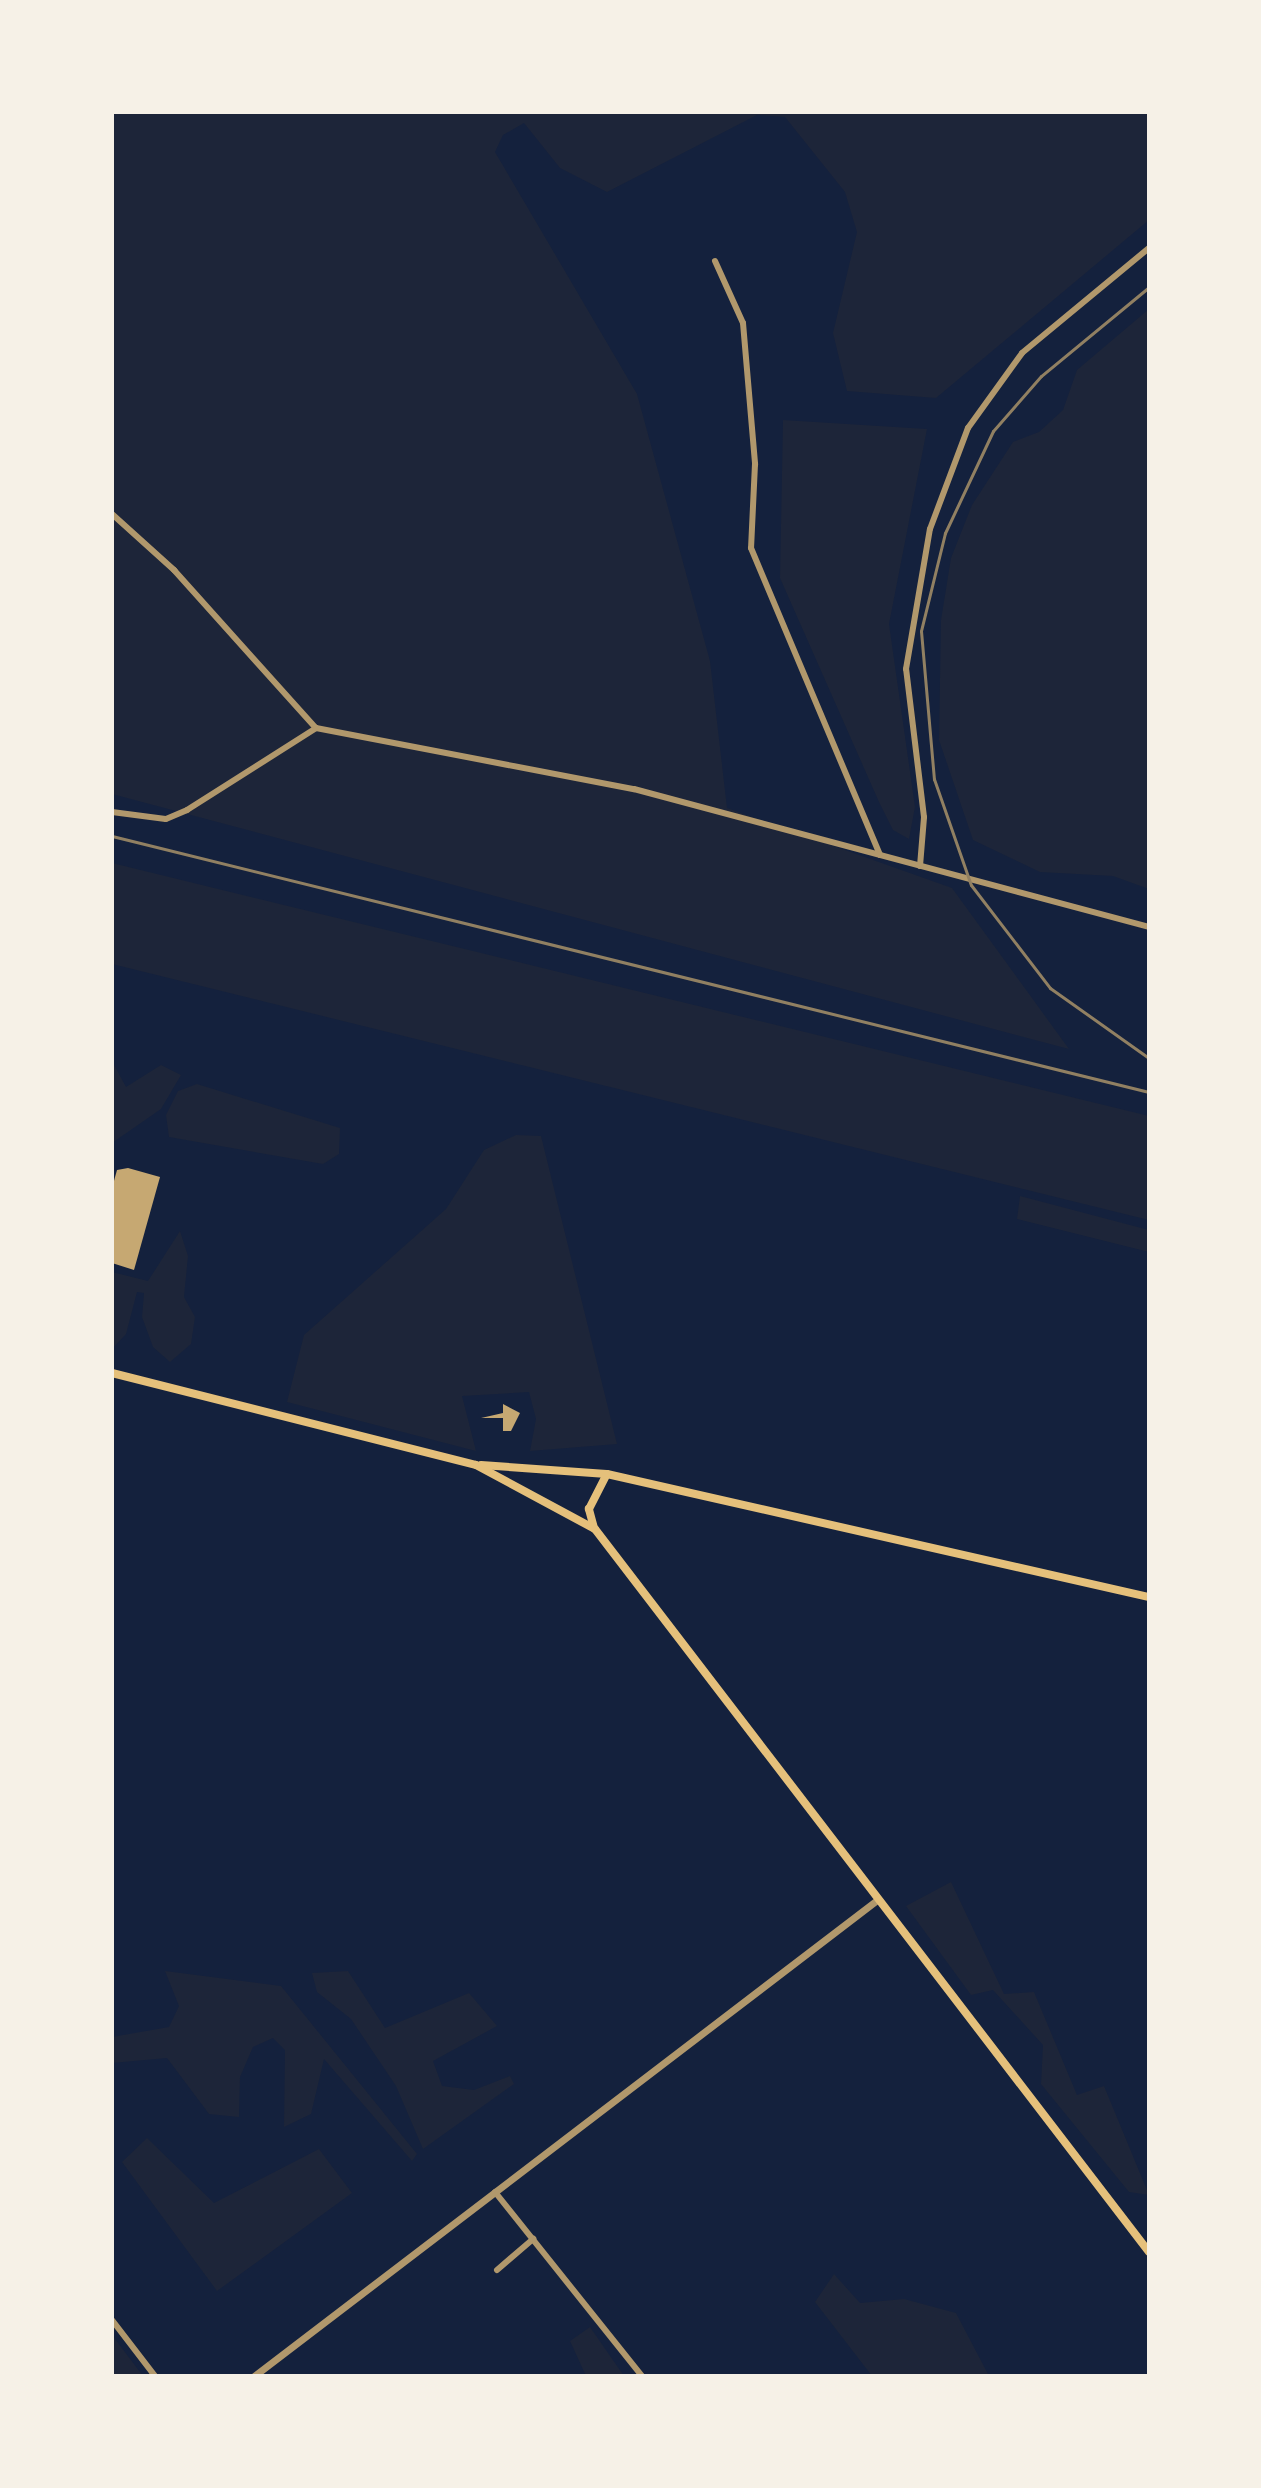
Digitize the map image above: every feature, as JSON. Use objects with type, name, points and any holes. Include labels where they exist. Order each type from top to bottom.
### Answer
[{"type":"main road","points":[[112,1373],[476,1465],[607,1474],[1149,1597]]},
{"type":"main road","points":[[476,1465],[595,1529]]},
{"type":"main road","points":[[607,1474],[589,1509],[595,1529],[1149,2252]]},
{"type":"street","points":[[920,866],[924,817],[906,669],[930,529],[968,428],[1022,353],[1149,248]]},
{"type":"street","points":[[715,261],[743,323],[755,464],[751,548],[880,855]]},
{"type":"street","points":[[112,514],[174,570],[316,728],[634,789],[1149,927]]},
{"type":"street","points":[[112,812],[166,819],[187,810],[316,728]]},
{"type":"street","points":[[254,2376],[877,1900]]},
{"type":"street","points":[[495,2192],[642,2376]]},
{"type":"street","points":[[497,2270],[533,2239]]},
{"type":"street","points":[[112,2320],[155,2376]]},
{"type":"shaded area","points":[[112,112],[1149,112],[1149,220],[936,398],[847,391],[833,333],[857,232],[845,192],[785,117],[757,115],[607,192],[560,168],[524,123],[503,135],[495,152],[637,394],[710,661],[727,808],[952,888],[1069,1049],[112,794]]},
{"type":"shaded area","points":[[1149,309],[1149,889],[1113,876],[1040,872],[973,840],[939,740],[941,620],[951,558],[972,505],[1013,442],[1039,432],[1063,410],[1077,370]]},
{"type":"shaded area","points":[[783,420],[927,429],[889,624],[915,807],[909,839],[893,830],[879,802],[780,578]]},
{"type":"shaded area","points":[[112,863],[1149,1116],[1149,1220],[112,964]]},
{"type":"shaded area","points":[[112,1061],[126,1087],[161,1065],[181,1075],[161,1109],[112,1143]]},
{"type":"shaded area","points":[[197,1084],[340,1128],[339,1154],[323,1164],[169,1137],[166,1115],[178,1091]]},
{"type":"shaded area","points":[[516,1135],[541,1136],[617,1444],[530,1451],[536,1419],[529,1392],[462,1396],[476,1451],[287,1402],[304,1335],[446,1209],[484,1150]]},
{"type":"shaded area","points":[[1020,1196],[1149,1230],[1149,1252],[1017,1219]]},
{"type":"shaded area","points":[[180,1231],[188,1256],[184,1297],[195,1317],[191,1344],[170,1362],[153,1347],[142,1317],[144,1293],[137,1292],[126,1334],[112,1349],[112,1272],[148,1281]]},
{"type":"shaded area","points":[[951,1882],[1004,1994],[1034,1992],[1077,2095],[1104,2086],[1149,2195],[1129,2192],[1041,2084],[1043,2045],[993,1990],[971,1995],[906,1906]]},
{"type":"shaded area","points":[[165,1971],[281,1986],[417,2154],[412,2161],[324,2059],[311,2114],[284,2127],[285,2050],[273,2038],[253,2047],[240,2077],[239,2117],[209,2114],[167,2058],[112,2063],[112,2037],[169,2027],[179,2006]]},
{"type":"shaded area","points":[[348,1971],[385,2028],[469,1993],[497,2026],[433,2061],[442,2086],[474,2090],[510,2076],[514,2084],[423,2149],[396,2086],[351,2019],[317,1992],[312,1973]]},
{"type":"shaded area","points":[[147,2138],[214,2203],[319,2149],[352,2193],[217,2291],[122,2162]]},
{"type":"shaded area","points":[[834,2274],[860,2303],[904,2299],[956,2313],[989,2376],[872,2376],[815,2302]]},
{"type":"shaded area","points":[[590,2327],[624,2376],[586,2376],[570,2341]]},
{"type":"shaded area","points":[[112,2335],[143,2376],[112,2376]]},
{"type":"building","points":[[128,1168],[160,1177],[134,1270],[112,1263],[112,1188],[117,1170]]},
{"type":"building","points":[[503,1404],[520,1413],[511,1431],[503,1431],[503,1418],[481,1418],[503,1413]]},
{"type":"railway","points":[[1149,287],[1041,376],[993,431],[945,533],[921,631],[934,779],[971,885],[1050,988],[1149,1058]]},
{"type":"railway","points":[[112,836],[1149,1092]]}]
